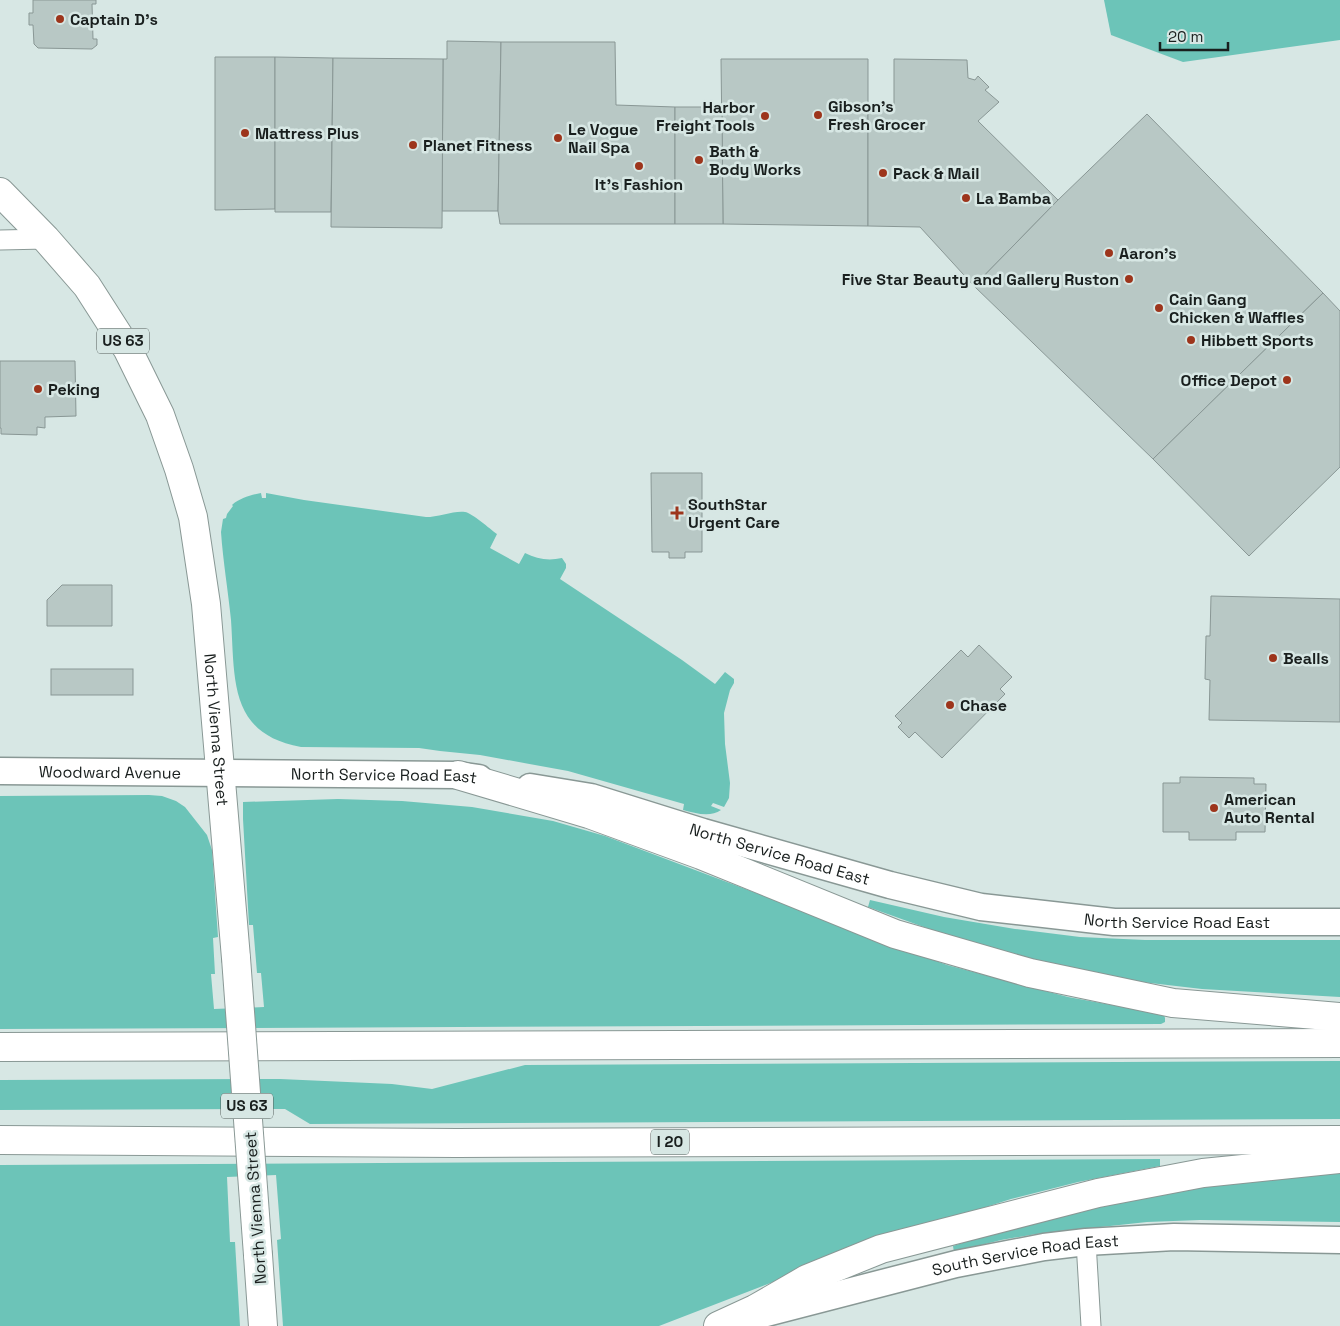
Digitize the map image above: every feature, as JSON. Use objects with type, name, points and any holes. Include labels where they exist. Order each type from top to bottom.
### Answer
[{"type":"highway","name":"North Vienna Street","points":[[0,192],[46,239],[87,286],[128,350],[160,415],[193,517],[204,596],[221,772],[263,1326]]},
{"type":"highway","points":[[458,775],[589,814],[701,854],[895,934],[1030,972],[1173,1003],[1340,1017]]},
{"type":"highway","points":[[0,1047],[1340,1043]]},
{"type":"highway","name":"I 20","points":[[0,1140],[467,1143],[1340,1140]]},
{"type":"highway","points":[[718,1326],[755,1309],[807,1279],[881,1249],[1126,1187],[1203,1173],[1340,1159]]},
{"type":"main road","name":"Woodward Avenue","points":[[0,771],[221,772]]},
{"type":"main road","name":"North Service Road East","points":[[221,772],[458,775],[590,797],[712,835],[890,885],[980,907],[1114,922],[1340,922]]},
{"type":"main road","name":"South Service Road East","points":[[718,1326],[956,1264],[1044,1247],[1086,1242],[1174,1237],[1340,1240]]},
{"type":"street","points":[[0,240],[46,239]]},
{"type":"street","points":[[1086,1242],[1091,1326]]},
{"type":"green space","points":[[1104,0],[1340,0],[1340,40],[1183,62],[1111,35]]},
{"type":"green space","points":[[261,493],[262,498],[266,498],[266,493],[426,517],[465,512],[497,534],[490,548],[519,564],[525,553],[543,559],[562,558],[566,568],[560,579],[715,684],[725,672],[734,679],[724,713],[725,744],[730,783],[729,798],[724,807],[713,803],[711,806],[721,810],[712,814],[692,812],[683,810],[684,804],[568,771],[480,755],[419,748],[301,747],[277,740],[260,730],[248,716],[240,700],[236,682],[221,532],[223,519],[226,518],[232,505],[238,500]]},
{"type":"green space","points":[[0,796],[162,796],[176,801],[185,807],[207,835],[212,850],[218,937],[213,938],[215,974],[211,974],[214,1009],[264,1007],[261,973],[257,973],[253,925],[249,925],[243,802],[338,799],[402,801],[472,807],[553,821],[605,836],[947,965],[1068,997],[1161,1014],[1164,1015],[1165,1022],[1161,1024],[0,1029]]},
{"type":"green space","points":[[870,900],[944,917],[1015,929],[1080,937],[1145,940],[1340,940],[1340,997],[1202,989],[1133,981],[1044,963],[949,936],[868,907]]},
{"type":"green space","points":[[1340,1061],[1340,1119],[310,1124],[285,1109],[0,1110],[0,1080],[280,1079],[392,1084],[432,1089],[525,1065]]},
{"type":"green space","points":[[1160,1159],[1160,1166],[1078,1182],[1011,1199],[890,1237],[659,1326],[283,1326],[277,1240],[281,1239],[276,1175],[227,1177],[230,1242],[235,1242],[240,1326],[0,1326],[0,1165]]},
{"type":"green space","points":[[1340,1172],[1340,1222],[1200,1220],[1147,1222],[1036,1234],[1001,1240],[954,1252],[953,1246],[990,1234],[1065,1214],[1141,1198],[1277,1177]]},
{"type":"building","name":"Captain D's","points":[[33,0],[96,0],[96,4],[92,4],[93,39],[97,39],[97,45],[92,49],[38,48],[34,44],[33,25],[29,25],[29,13],[33,13]]},
{"type":"building","points":[[447,41],[501,42],[498,211],[442,211],[443,59],[447,59]]},
{"type":"building","points":[[501,42],[615,42],[616,105],[675,107],[675,224],[500,224],[498,211]]},
{"type":"building","name":"Mattress Plus","points":[[215,57],[275,57],[275,209],[215,210]]},
{"type":"building","points":[[275,57],[333,58],[331,212],[275,212]]},
{"type":"building","points":[[333,58],[443,59],[442,228],[331,227]]},
{"type":"building","points":[[721,59],[868,59],[868,226],[723,224]]},
{"type":"building","points":[[894,59],[967,60],[968,78],[975,80],[978,76],[989,87],[985,90],[999,102],[978,121],[1058,200],[974,286],[920,227],[868,226],[868,108],[894,108]]},
{"type":"building","name":"Bath & Body Works","points":[[675,107],[722,107],[723,224],[675,224]]},
{"type":"building","points":[[1147,114],[1323,293],[1153,459],[974,286],[1058,200]]},
{"type":"building","name":"Office Depot","points":[[1323,293],[1340,311],[1340,467],[1249,556],[1153,459]]},
{"type":"building","name":"Peking","points":[[0,361],[75,361],[76,416],[45,417],[45,428],[37,427],[37,435],[1,434]]},
{"type":"building","name":"SouthStar Urgent Care","points":[[651,473],[702,473],[702,552],[685,552],[685,558],[669,558],[669,552],[652,552]]},
{"type":"building","points":[[62,585],[112,585],[112,626],[47,626],[47,600]]},
{"type":"building","name":"Bealls","points":[[1211,596],[1340,599],[1340,722],[1209,720],[1210,680],[1205,679],[1206,636],[1210,636]]},
{"type":"building","name":"Chase","points":[[979,645],[1012,677],[1000,689],[1005,694],[942,758],[915,732],[909,738],[898,727],[902,723],[895,716],[961,650],[968,657]]},
{"type":"building","points":[[51,669],[133,669],[133,695],[51,695]]},
{"type":"building","name":"American Auto Rental","points":[[1180,777],[1254,778],[1254,784],[1266,784],[1265,832],[1236,832],[1236,840],[1189,840],[1189,832],[1163,832],[1163,783],[1180,783]]},
{"type":"place","name":"Captain D's","points":[[60,19]]},
{"type":"place","name":"Gibson's Fresh Grocer","points":[[818,115]]},
{"type":"place","name":"Harbor Freight Tools","points":[[765,116]]},
{"type":"place","name":"Mattress Plus","points":[[245,133]]},
{"type":"place","name":"Le Vogue Nail Spa","points":[[558,138]]},
{"type":"place","name":"Planet Fitness","points":[[413,145]]},
{"type":"place","name":"Bath & Body Works","points":[[699,160]]},
{"type":"place","name":"It's Fashion","points":[[639,166]]},
{"type":"place","name":"Pack & Mail","points":[[883,173]]},
{"type":"place","name":"La Bamba","points":[[966,198]]},
{"type":"place","name":"Aaron's","points":[[1109,253]]},
{"type":"place","name":"Five Star Beauty and Gallery Ruston","points":[[1129,279]]},
{"type":"place","name":"Cain Gang Chicken & Waffles","points":[[1159,308]]},
{"type":"place","name":"Hibbett Sports","points":[[1191,340]]},
{"type":"place","name":"Office Depot","points":[[1287,380]]},
{"type":"place","name":"Peking","points":[[38,389]]},
{"type":"place","name":"SouthStar Urgent Care","points":[[677,513]]},
{"type":"place","name":"Bealls","points":[[1273,658]]},
{"type":"place","name":"Chase","points":[[950,705]]},
{"type":"place","name":"American Auto Rental","points":[[1214,808]]}]
